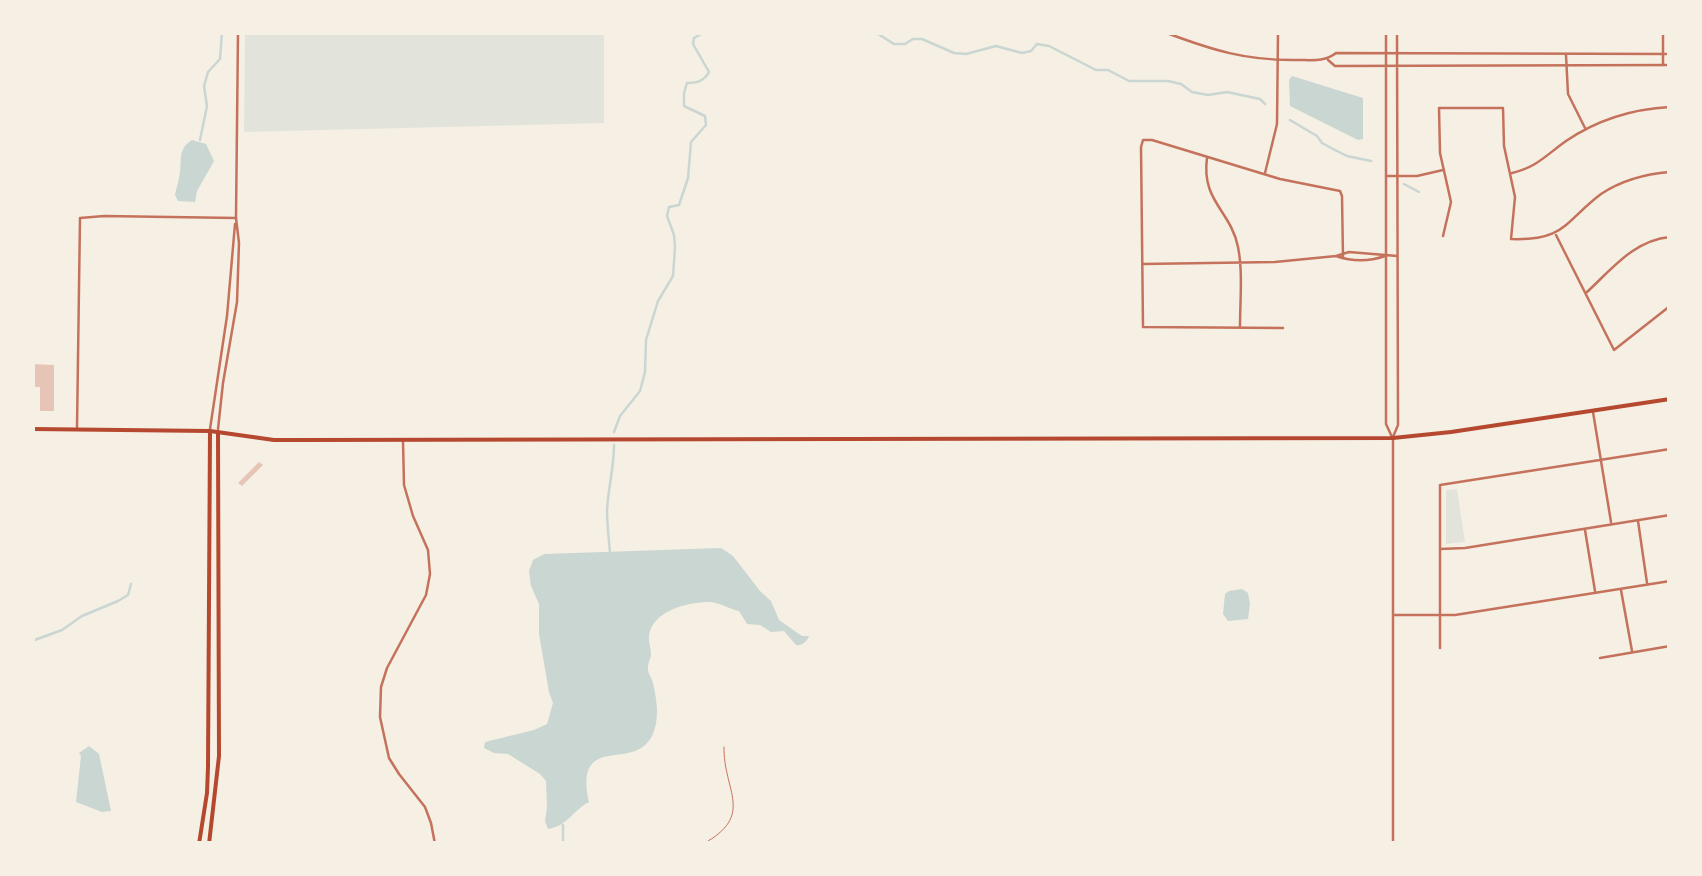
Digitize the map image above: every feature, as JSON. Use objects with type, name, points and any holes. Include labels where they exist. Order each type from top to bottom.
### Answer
[{"type":"main road","points":[[32,429],[210,431],[274,440],[1393,438],[1670,399]]},
{"type":"main road","points":[[199,844],[208,768],[210,431]]},
{"type":"main road","points":[[209,844],[219,756],[218,432]]},
{"type":"street","points":[[210,431],[228,316],[236,218],[238,32]]},
{"type":"street","points":[[1164,32],[1235,56],[1328,60],[1335,66],[1669,65],[1669,32]]},
{"type":"street","points":[[1264,174],[1278,124],[1278,32]]},
{"type":"street","points":[[1386,32],[1386,424],[1393,438]]},
{"type":"street","points":[[1392,844],[1393,438],[1398,425],[1397,32]]},
{"type":"street","points":[[1663,32],[1663,65]]},
{"type":"street","points":[[1328,60],[1336,53],[1669,54]]},
{"type":"street","points":[[1566,53],[1570,98],[1586,129]]},
{"type":"street","points":[[1510,173],[1538,164],[1586,129],[1625,114],[1670,107]]},
{"type":"street","points":[[1443,236],[1450,202],[1439,146],[1439,108],[1503,108],[1504,146],[1515,197],[1512,239],[1536,239],[1556,233],[1596,198],[1620,184],[1670,172]]},
{"type":"street","points":[[1283,328],[1144,327],[1141,148],[1144,140],[1306,186],[1340,191],[1343,256],[1349,261],[1386,256]]},
{"type":"street","points":[[1207,157],[1210,192],[1238,245],[1240,328]]},
{"type":"street","points":[[1386,176],[1443,170]]},
{"type":"street","points":[[77,429],[80,218],[236,218]]},
{"type":"street","points":[[218,432],[237,302],[236,218]]},
{"type":"street","points":[[1556,233],[1614,350],[1670,306]]},
{"type":"street","points":[[1586,293],[1640,244],[1670,237]]},
{"type":"street","points":[[1142,264],[1275,262],[1343,256],[1349,252],[1397,256]]},
{"type":"street","points":[[1386,370],[1398,370]]},
{"type":"street","points":[[1593,410],[1612,524]]},
{"type":"street","points":[[403,440],[404,486],[428,550],[430,574],[426,595],[387,668],[380,717],[389,758],[425,806],[434,844]]},
{"type":"street","points":[[1440,648],[1440,484],[1670,449]]},
{"type":"street","points":[[1440,549],[1670,514]]},
{"type":"street","points":[[1637,520],[1647,584]]},
{"type":"street","points":[[1585,528],[1595,592]]},
{"type":"street","points":[[1393,615],[1455,615],[1670,581]]},
{"type":"street","points":[[1621,588],[1632,652]]},
{"type":"street","points":[[1600,658],[1670,646]]},
{"type":"lane","points":[[703,844],[732,818],[735,807],[724,747]]},
{"type":"shaded area","points":[[245,33],[604,33],[604,123],[244,132]]},
{"type":"shaded area","points":[[1292,76],[1363,98],[1363,139],[1290,106]]},
{"type":"shaded area","points":[[192,140],[206,144],[214,161],[195,202],[178,201],[175,195],[182,152]]},
{"type":"shaded area","points":[[1457,489],[1465,542],[1446,544],[1446,490]]},
{"type":"shaded area","points":[[721,548],[733,556],[771,601],[779,620],[808,638],[796,645],[784,631],[771,632],[760,625],[747,624],[739,611],[713,602],[683,606],[659,618],[649,637],[648,671],[657,710],[652,736],[632,752],[597,760],[590,767],[587,780],[589,802],[561,825],[548,829],[546,781],[508,754],[484,748],[485,742],[547,724],[553,703],[539,634],[539,604],[531,586],[529,571],[533,560],[544,554]]},
{"type":"shaded area","points":[[1242,589],[1248,593],[1248,619],[1228,621],[1223,614],[1225,594]]},
{"type":"shaded area","points":[[89,746],[99,754],[111,811],[102,812],[76,802],[79,753]]},
{"type":"building","points":[[32,364],[54,365],[54,411],[40,411],[40,387],[32,387]]},
{"type":"building","points":[[259,462],[263,465],[242,486],[238,483]]},
{"type":"waterway","points":[[200,140],[207,106],[204,86],[208,72],[220,59],[222,32]]},
{"type":"waterway","points":[[614,432],[620,416],[640,391],[646,340],[658,301],[673,276],[674,235],[667,216],[669,207],[679,205],[688,178],[691,142],[706,125],[705,116],[684,106],[687,83],[700,81],[709,72],[693,44],[694,38],[705,32]]},
{"type":"waterway","points":[[875,32],[894,44],[922,39],[966,54],[996,46],[1022,53],[1037,44],[1049,46],[1096,70],[1108,70],[1129,81],[1168,81],[1192,92],[1227,92],[1260,99],[1265,104]]},
{"type":"waterway","points":[[1290,120],[1333,149],[1371,161]]},
{"type":"waterway","points":[[1404,184],[1419,192]]},
{"type":"waterway","points":[[610,553],[607,511],[614,445]]},
{"type":"waterway","points":[[32,641],[118,601],[128,595],[131,584]]},
{"type":"waterway","points":[[563,825],[563,844]]}]
